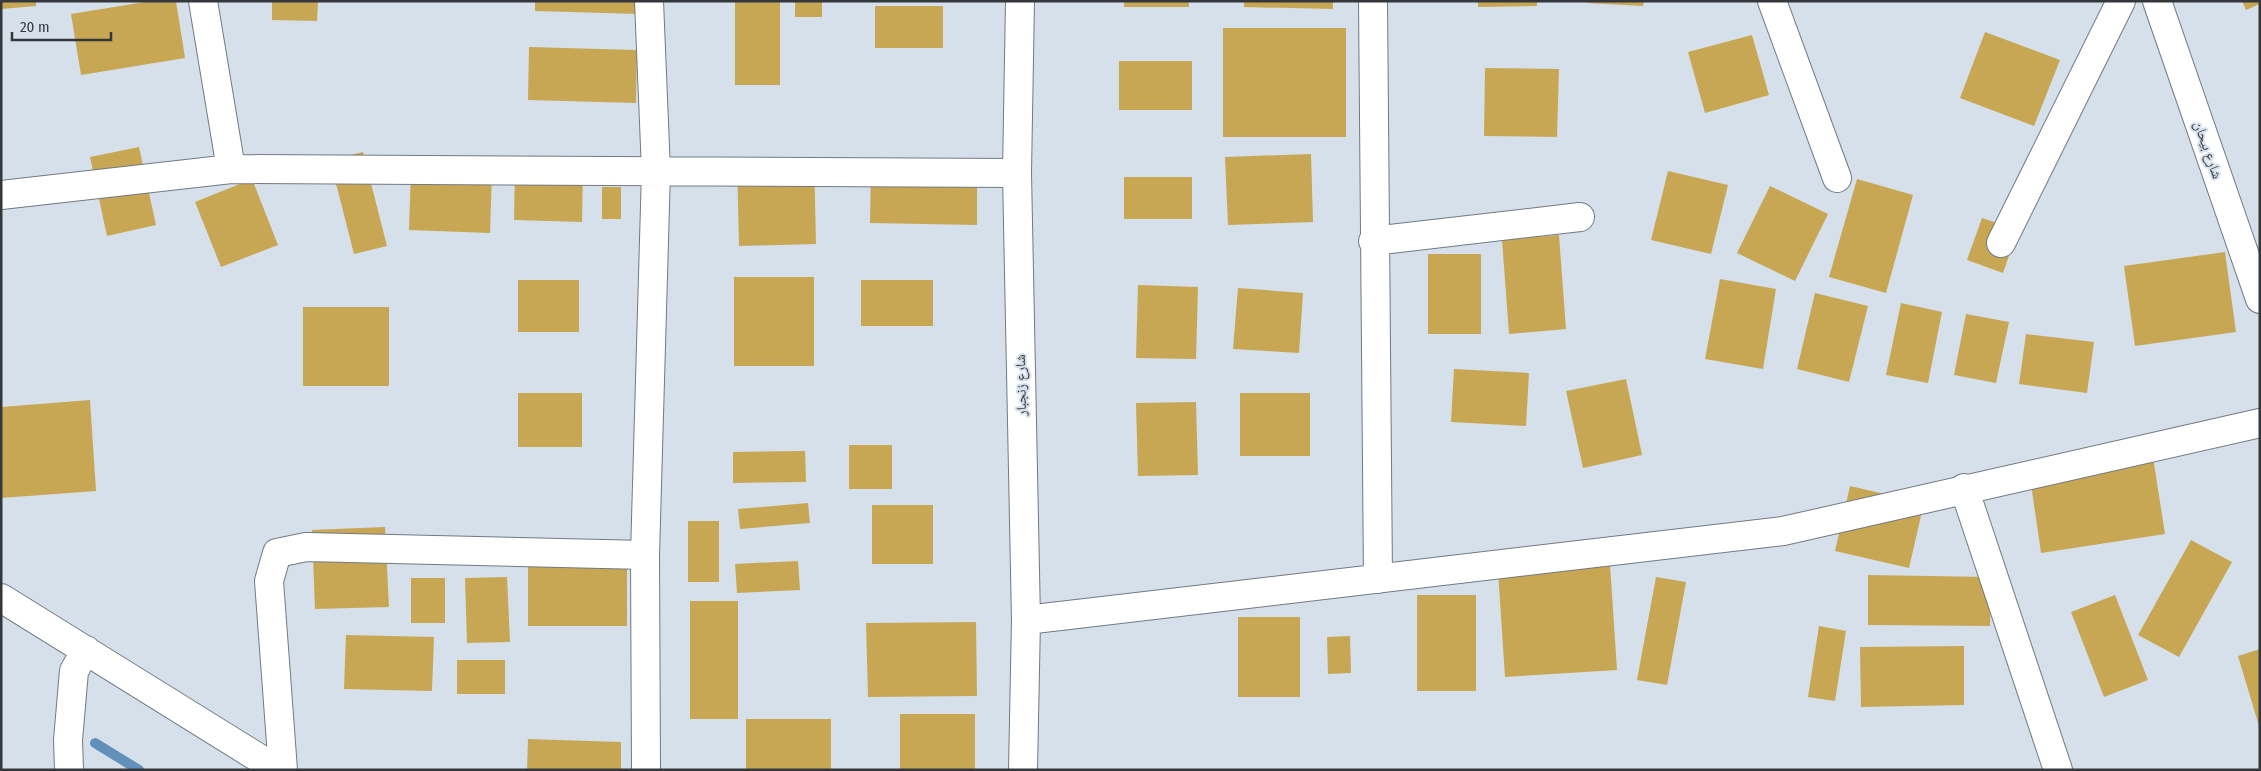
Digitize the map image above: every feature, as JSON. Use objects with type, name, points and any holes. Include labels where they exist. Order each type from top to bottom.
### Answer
[{"type":"street","points":[[203,1],[231,168]]},
{"type":"street","points":[[646,770],[645,555],[656,171],[649,1]]},
{"type":"street","name":"شارع زنجبار","points":[[1020,1],[1017,173],[1026,620],[1023,770]]},
{"type":"street","points":[[1373,1],[1373,241],[1378,579]]},
{"type":"street","points":[[1772,1],[1837,178]]},
{"type":"street","points":[[2001,243],[2120,1]]},
{"type":"street","name":"شارع بيحان","points":[[2157,1],[2260,299]]},
{"type":"street","points":[[1,195],[231,168],[1017,173]]},
{"type":"street","points":[[1373,241],[1580,217]]},
{"type":"street","points":[[1026,620],[1783,531],[1964,488],[2260,423]]},
{"type":"street","points":[[1964,488],[2058,770]]},
{"type":"street","points":[[283,770],[269,581],[277,553],[306,547],[645,555]]},
{"type":"street","points":[[1,598],[278,770]]},
{"type":"street","points":[[69,770],[68,740],[74,671],[86,650]]},
{"type":"building","points":[[1,1],[36,1],[36,6],[1,9]]},
{"type":"building","points":[[151,1],[176,1],[185,58],[81,75],[71,14]]},
{"type":"building","points":[[272,1],[318,1],[317,21],[272,20]]},
{"type":"building","points":[[535,1],[639,1],[639,14],[535,11]]},
{"type":"building","points":[[735,1],[780,1],[780,85],[735,85]]},
{"type":"building","points":[[795,1],[822,1],[822,17],[795,17]]},
{"type":"building","points":[[1124,1],[1189,1],[1189,7],[1124,7]]},
{"type":"building","points":[[1244,1],[1333,1],[1333,9],[1244,7]]},
{"type":"building","points":[[1478,1],[1537,1],[1537,6],[1478,7]]},
{"type":"building","points":[[1587,1],[1644,1],[1643,6],[1587,3]]},
{"type":"building","points":[[2242,1],[2260,1],[2260,4],[2246,10]]},
{"type":"building","points":[[875,6],[943,6],[943,48],[875,48]]},
{"type":"building","points":[[1223,28],[1346,28],[1346,137],[1223,137]]},
{"type":"building","points":[[1985,32],[2060,60],[2034,126],[1960,98]]},
{"type":"building","points":[[1752,35],[1769,95],[1705,113],[1688,52]]},
{"type":"building","points":[[529,47],[637,50],[636,103],[528,100]]},
{"type":"building","points":[[1119,61],[1192,61],[1192,110],[1119,110]]},
{"type":"building","points":[[1485,68],[1559,69],[1557,137],[1484,136]]},
{"type":"building","points":[[139,147],[156,225],[107,236],[90,157]]},
{"type":"building","points":[[363,152],[387,246],[354,254],[330,160]]},
{"type":"building","points":[[1311,154],[1313,222],[1228,225],[1225,157]]},
{"type":"building","points":[[814,157],[816,244],[739,246],[737,158]]},
{"type":"building","points":[[871,165],[977,167],[977,225],[870,223]]},
{"type":"building","points":[[515,167],[583,168],[582,222],[514,220]]},
{"type":"building","points":[[411,170],[492,172],[490,233],[409,230]]},
{"type":"building","points":[[1668,171],[1728,185],[1711,254],[1651,240]]},
{"type":"building","points":[[1124,177],[1192,177],[1192,219],[1124,219]]},
{"type":"building","points":[[252,179],[278,245],[221,267],[195,202]]},
{"type":"building","points":[[1857,179],[1913,195],[1886,293],[1829,277]]},
{"type":"building","points":[[1770,186],[1828,214],[1795,281],[1737,253]]},
{"type":"building","points":[[602,187],[621,187],[621,219],[602,219]]},
{"type":"building","points":[[1982,218],[2018,230],[2003,273],[1967,260]]},
{"type":"building","points":[[1559,235],[1566,329],[1509,334],[1502,240]]},
{"type":"building","points":[[2225,252],[2236,332],[2135,346],[2124,266]]},
{"type":"building","points":[[1428,254],[1481,254],[1481,334],[1428,334]]},
{"type":"building","points":[[734,277],[814,277],[814,366],[734,366]]},
{"type":"building","points":[[1720,279],[1776,289],[1763,369],[1705,359]]},
{"type":"building","points":[[518,280],[579,280],[579,332],[518,332]]},
{"type":"building","points":[[861,280],[933,280],[933,326],[861,326]]},
{"type":"building","points":[[1138,285],[1198,287],[1196,359],[1136,358]]},
{"type":"building","points":[[1238,288],[1303,293],[1299,353],[1233,349]]},
{"type":"building","points":[[1815,293],[1868,306],[1849,382],[1797,369]]},
{"type":"building","points":[[1901,303],[1942,312],[1928,383],[1886,375]]},
{"type":"building","points":[[303,307],[389,307],[389,386],[303,386]]},
{"type":"building","points":[[1966,314],[2009,322],[1996,383],[1954,375]]},
{"type":"building","points":[[2026,334],[2094,342],[2087,393],[2019,384]]},
{"type":"building","points":[[1454,369],[1529,373],[1526,426],[1451,422]]},
{"type":"building","points":[[1626,379],[1642,455],[1583,468],[1566,391]]},
{"type":"building","points":[[518,393],[582,393],[582,447],[518,447]]},
{"type":"building","points":[[1240,393],[1310,393],[1310,456],[1240,456]]},
{"type":"building","points":[[90,400],[96,491],[1,498],[1,407]]},
{"type":"building","points":[[1196,402],[1198,475],[1138,476],[1136,403]]},
{"type":"building","points":[[2151,444],[2165,534],[2041,553],[2028,463]]},
{"type":"building","points":[[849,445],[892,445],[892,489],[849,489]]},
{"type":"building","points":[[805,451],[806,482],[733,483],[733,452]]},
{"type":"building","points":[[1850,486],[1924,503],[1909,568],[1835,551]]},
{"type":"building","points":[[808,503],[810,523],[740,529],[738,509]]},
{"type":"building","points":[[872,505],[933,505],[933,564],[872,564]]},
{"type":"building","points":[[688,521],[719,521],[719,582],[688,582]]},
{"type":"building","points":[[385,527],[389,607],[315,609],[312,530]]},
{"type":"building","points":[[2191,540],[2232,562],[2179,657],[2138,635]]},
{"type":"building","points":[[528,547],[627,547],[627,626],[528,626]]},
{"type":"building","points":[[798,561],[800,590],[737,593],[735,564]]},
{"type":"building","points":[[1610,564],[1617,670],[1505,677],[1498,571]]},
{"type":"building","points":[[1868,575],[1991,577],[1990,626],[1868,625]]},
{"type":"building","points":[[507,577],[510,642],[467,643],[465,578]]},
{"type":"building","points":[[1656,577],[1686,582],[1667,685],[1637,680]]},
{"type":"building","points":[[411,578],[445,578],[445,623],[411,623]]},
{"type":"building","points":[[1417,595],[1476,595],[1476,691],[1417,691]]},
{"type":"building","points":[[2115,595],[2148,680],[2104,697],[2071,612]]},
{"type":"building","points":[[690,601],[738,601],[738,719],[690,719]]},
{"type":"building","points":[[1238,617],[1300,617],[1300,697],[1238,697]]},
{"type":"building","points":[[976,622],[977,696],[868,697],[866,623]]},
{"type":"building","points":[[1819,626],[1846,631],[1835,701],[1808,697]]},
{"type":"building","points":[[346,635],[434,637],[432,691],[344,689]]},
{"type":"building","points":[[1350,636],[1351,673],[1328,674],[1327,637]]},
{"type":"building","points":[[1964,646],[1964,705],[1861,707],[1860,647]]},
{"type":"building","points":[[2260,649],[2260,725],[2259,726],[2238,656]]},
{"type":"building","points":[[457,660],[505,660],[505,694],[457,694]]},
{"type":"building","points":[[900,714],[975,714],[975,770],[900,770]]},
{"type":"building","points":[[746,719],[831,719],[831,770],[746,770]]},
{"type":"building","points":[[528,739],[621,742],[621,770],[527,770]]},
{"type":"waterway","points":[[95,743],[139,770]]}]
